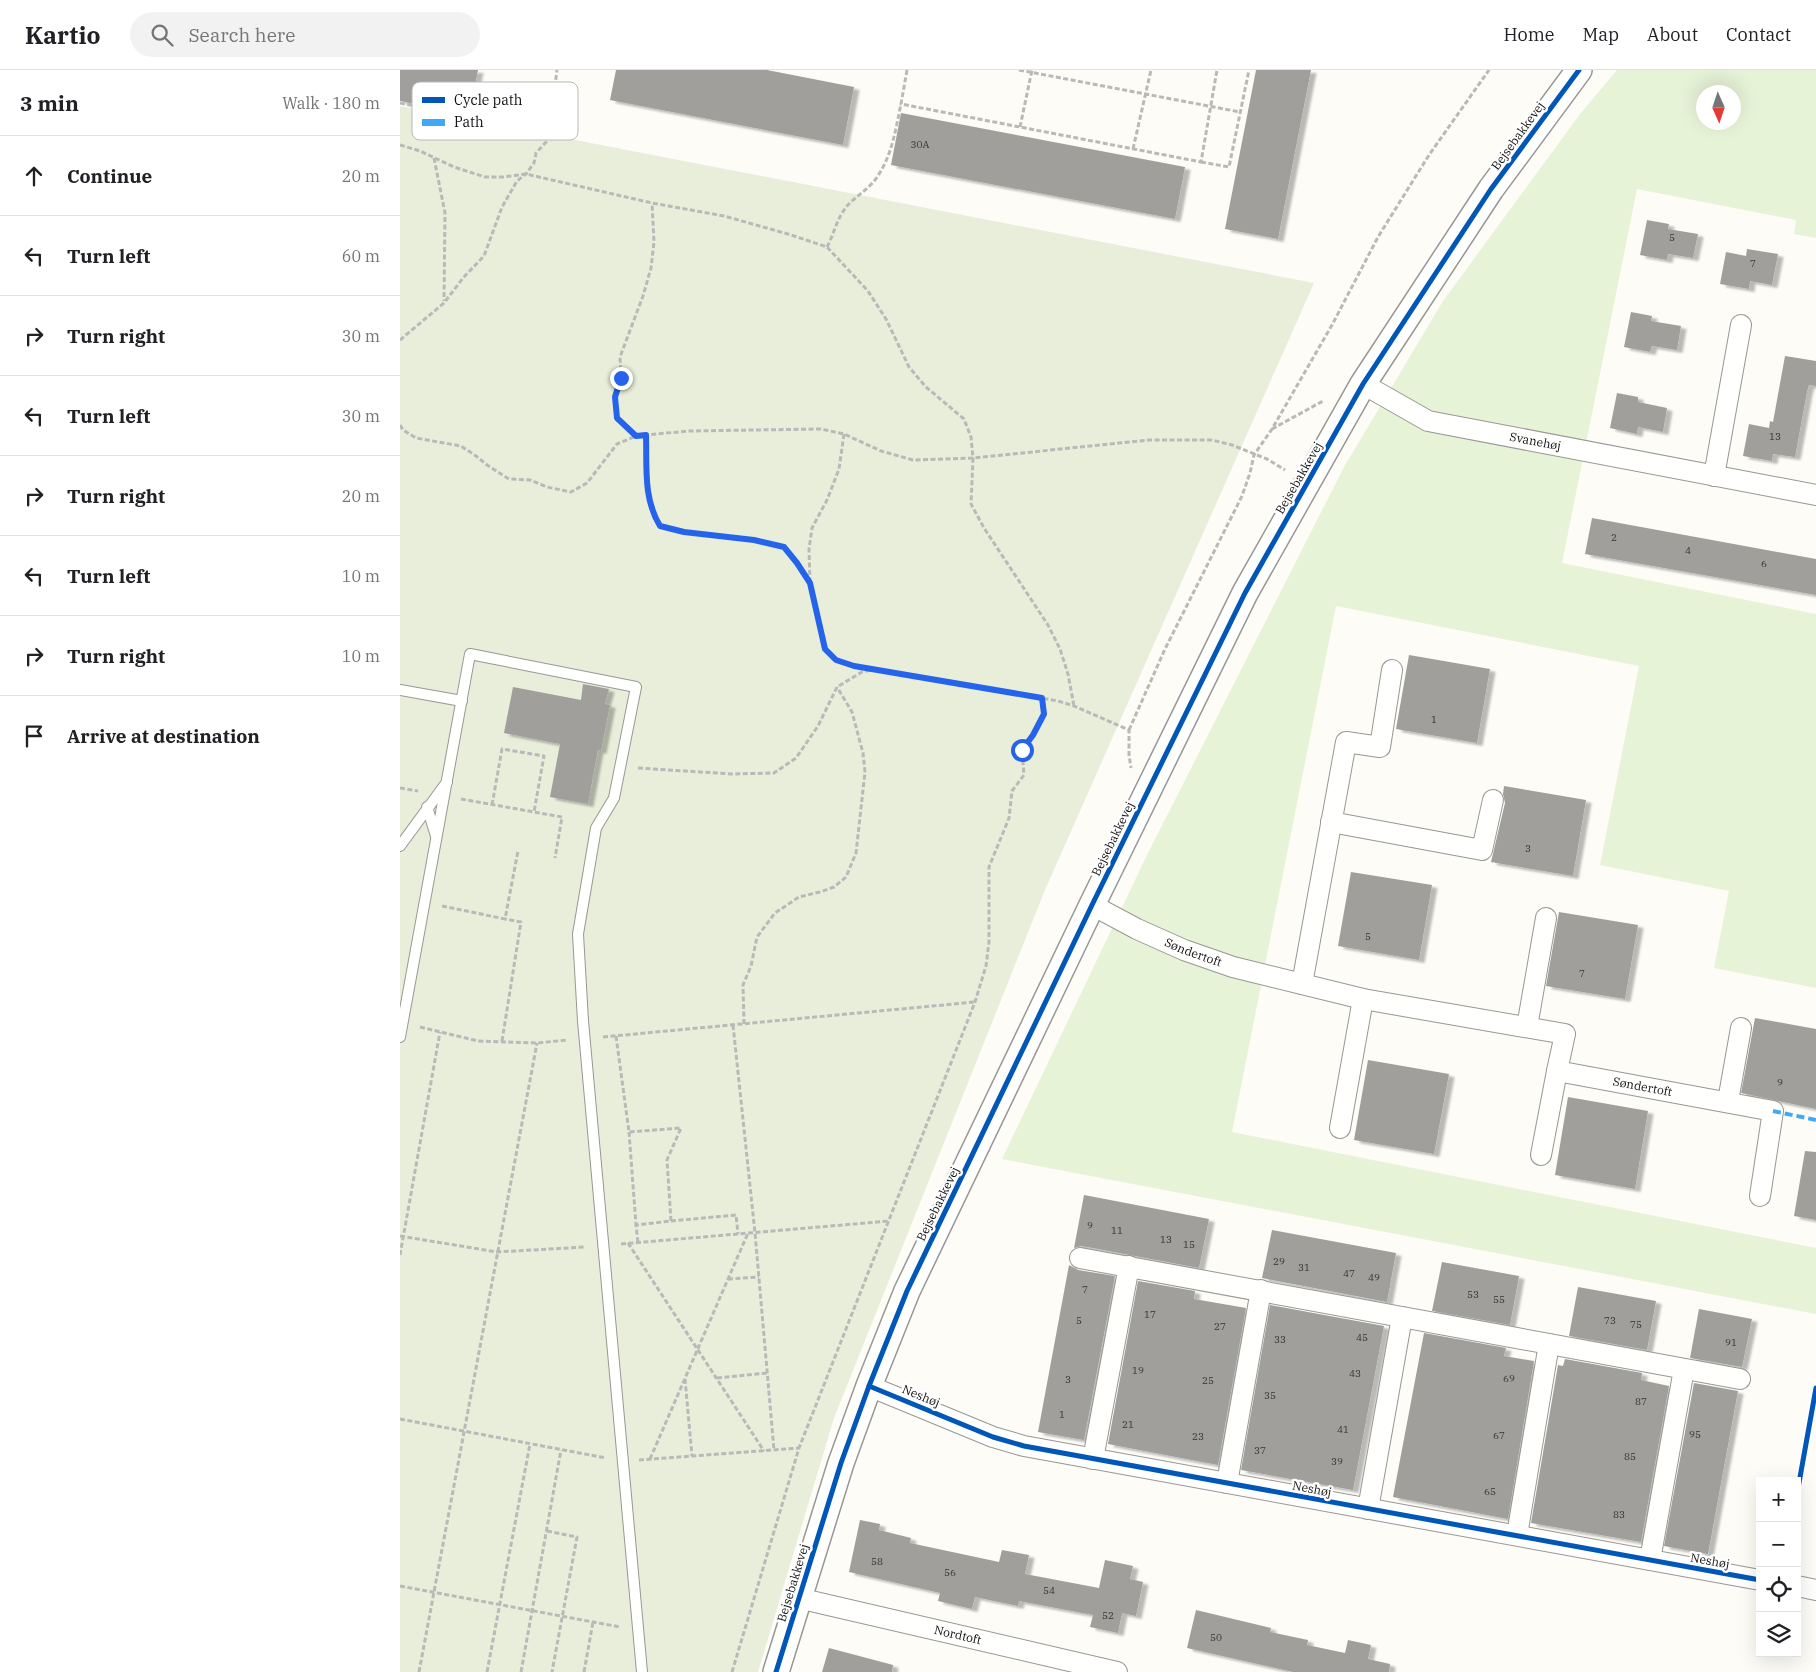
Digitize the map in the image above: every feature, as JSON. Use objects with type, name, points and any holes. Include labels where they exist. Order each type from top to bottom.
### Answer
[{"type":"street","name":"Bejsebakkevej","points":[[776,1672],[841,1463],[907,1291],[1092,905],[1245,593],[1363,384],[1491,189],[1579,70]]},
{"type":"street","points":[[1714,476],[1741,325]]},
{"type":"street","name":"Svanehøj","points":[[1363,384],[1428,421],[1816,495]]},
{"type":"street","points":[[1302,984],[1346,742],[1380,747],[1392,670]]},
{"type":"street","points":[[1331,822],[1482,850],[1493,800]]},
{"type":"street","name":"Søndertoft","points":[[1092,905],[1137,929],[1184,950],[1232,967],[1363,999],[1565,1034],[1541,1155]]},
{"type":"street","points":[[1527,1027],[1546,918]]},
{"type":"street","points":[[1340,1128],[1363,999]]},
{"type":"street","points":[[1728,1101],[1741,1028]]},
{"type":"street","name":"Søndertoft","points":[[1557,1070],[1773,1111],[1760,1196]]},
{"type":"street","points":[[1080,1258],[1740,1379]]},
{"type":"street","points":[[1093,1459],[1129,1266]]},
{"type":"street","points":[[1227,1483],[1261,1290]]},
{"type":"street","points":[[1368,1509],[1402,1317]]},
{"type":"street","points":[[1517,1535],[1550,1344]]},
{"type":"street","points":[[1650,1560],[1684,1369]]},
{"type":"street","name":"Neshøj","points":[[869,1386],[993,1437],[1024,1446],[1756,1579]]},
{"type":"street","points":[[1801,1587],[1816,1590]]},
{"type":"street","name":"Nordtoft","points":[[798,1598],[1117,1672]]},
{"type":"lane","points":[[400,1037],[470,654],[636,686],[614,798],[596,828],[578,934],[584,1039],[642,1672]]},
{"type":"lane","points":[[400,690],[462,701]]},
{"type":"lane","points":[[400,846],[447,781]]},
{"type":"lane","points":[[427,807],[437,837]]},
{"type":"path","points":[[827,247],[834,235],[839,218],[847,206],[874,180],[891,153],[907,70]]},
{"type":"path","points":[[1019,70],[1240,112]]},
{"type":"path","points":[[1133,148],[1151,70]]},
{"type":"path","points":[[1201,162],[1217,70]]},
{"type":"path","points":[[900,104],[1230,167],[1248,70]]},
{"type":"path","points":[[1132,774],[1128,730],[1165,649],[1242,496],[1254,455],[1272,429],[1332,325],[1378,237],[1429,155],[1489,70]]},
{"type":"path","points":[[1020,127],[1032,71]]},
{"type":"path","points":[[400,340],[444,303],[463,278],[484,256],[502,207],[517,181],[526,174],[534,163],[536,153],[548,140]]},
{"type":"path","points":[[400,145],[420,151],[454,167],[485,176],[503,177],[526,174],[652,204],[724,216],[827,247],[868,290],[886,319],[909,367],[926,387],[964,419],[971,436],[973,458],[971,504],[984,528],[1048,625],[1060,649],[1068,674],[1074,706]]},
{"type":"path","points":[[434,158],[444,213],[444,303]]},
{"type":"path","points":[[636,436],[617,418],[615,397],[621,378],[620,357],[643,296],[651,268],[654,242],[652,204]]},
{"type":"path","points":[[1272,429],[1320,402],[1330,400]]},
{"type":"path","points":[[400,425],[403,430],[416,438],[461,446],[509,479],[530,480],[547,487],[571,492],[587,483],[617,444],[636,436],[688,432],[787,429],[821,429],[844,434],[882,452],[913,460],[973,458],[1149,440],[1212,440],[1267,459],[1290,472]]},
{"type":"path","points":[[844,434],[839,468],[827,500],[812,528],[809,548],[810,583],[825,649],[836,660],[854,666],[1042,698],[1074,706],[1128,730]]},
{"type":"path","points":[[646,435],[646,488],[653,514],[660,526],[684,532],[754,540],[784,547],[810,583]]},
{"type":"path","points":[[620,768],[732,774],[774,773],[796,758],[818,726],[837,688],[862,672],[875,669]]},
{"type":"path","points":[[744,1024],[743,985],[751,966],[757,937],[775,912],[799,897],[834,887],[846,877],[856,853],[865,772],[863,753],[852,712],[837,688]]},
{"type":"path","points":[[732,1672],[799,1448],[975,1002],[986,966],[989,942],[989,867],[1009,818],[1012,791],[1024,775],[1022,750],[1033,735],[1044,714],[1042,698]]},
{"type":"path","points":[[492,805],[502,749],[536,754],[544,756],[534,812]]},
{"type":"path","points":[[444,796],[562,817],[555,858]]},
{"type":"path","points":[[505,919],[518,851]]},
{"type":"path","points":[[425,902],[521,922],[502,1041]]},
{"type":"path","points":[[889,1221],[638,1242],[629,1132],[616,1036],[975,1002]]},
{"type":"path","points":[[403,1022],[478,1040],[537,1043],[584,1039]]},
{"type":"path","points":[[733,1025],[755,1232],[774,1450]]},
{"type":"path","points":[[400,1255],[440,1032]]},
{"type":"path","points":[[419,1672],[537,1043]]},
{"type":"path","points":[[629,1132],[682,1128],[666,1160],[671,1221]]},
{"type":"path","points":[[636,1225],[736,1215],[738,1234]]},
{"type":"path","points":[[650,1459],[748,1233]]},
{"type":"path","points":[[402,1236],[497,1252],[603,1246]]},
{"type":"path","points":[[628,1244],[764,1451]]},
{"type":"path","points":[[728,1279],[759,1277]]},
{"type":"path","points":[[717,1378],[768,1373]]},
{"type":"path","points":[[685,1378],[692,1456]]},
{"type":"path","points":[[400,1423],[400,1419],[623,1461],[799,1448]]},
{"type":"path","points":[[487,1672],[530,1444]]},
{"type":"path","points":[[521,1672],[561,1450]]},
{"type":"path","points":[[547,1531],[577,1537],[552,1672]]},
{"type":"path","points":[[400,1586],[638,1631]]},
{"type":"path","points":[[584,1672],[593,1622]]},
{"type":"green space","points":[[1617,70],[1816,70],[1816,238],[1794,234],[1796,220],[1637,189],[1562,563],[1816,614],[1816,988],[1714,968],[1729,891],[1600,865],[1639,666],[1336,606],[1232,1132],[1816,1248],[1816,1314],[1002,1159],[1147,855],[1344,467],[1443,301],[1580,114]]},
{"type":"green space","points":[[400,106],[412,108],[412,140],[576,140],[1314,283],[1045,890],[834,1418],[758,1672],[400,1672]]},
{"type":"building","points":[[400,70],[478,70],[476,82],[412,82],[412,103],[400,101]]},
{"type":"building","points":[[616,70],[767,70],[854,87],[843,145],[610,100]]},
{"type":"building","points":[[1256,70],[1311,70],[1278,239],[1225,229]]},
{"type":"building","points":[[901,113],[1185,167],[1175,219],[891,165]]},
{"type":"building","points":[[1647,220],[1669,224],[1668,229],[1698,234],[1693,258],[1668,254],[1667,260],[1640,255]]},
{"type":"building","points":[[1747,249],[1778,254],[1772,285],[1750,281],[1749,289],[1720,284],[1726,252],[1746,256]]},
{"type":"building","points":[[1631,312],[1652,316],[1651,321],[1681,326],[1677,350],[1652,346],[1650,352],[1624,347]]},
{"type":"building","points":[[1785,356],[1816,361],[1816,386],[1809,385],[1795,457],[1773,454],[1772,461],[1743,456],[1749,424],[1769,428],[1770,421],[1773,422]]},
{"type":"building","points":[[1617,393],[1638,397],[1638,402],[1667,408],[1663,432],[1638,427],[1637,434],[1610,428]]},
{"type":"building","points":[[1592,518],[1816,559],[1816,595],[1585,554]]},
{"type":"building","points":[[1409,655],[1490,669],[1477,743],[1396,729]]},
{"type":"building","points":[[583,684],[609,689],[605,704],[610,705],[601,751],[598,750],[588,804],[550,797],[560,744],[504,733],[513,687],[581,700]]},
{"type":"building","points":[[1504,786],[1586,800],[1573,876],[1491,862],[1505,803]]},
{"type":"building","points":[[1351,872],[1432,885],[1419,960],[1338,946]]},
{"type":"building","points":[[1559,912],[1638,925],[1625,999],[1546,986]]},
{"type":"building","points":[[1755,1018],[1816,1029],[1816,1109],[1741,1093]]},
{"type":"building","points":[[1368,1060],[1449,1074],[1434,1154],[1354,1140]]},
{"type":"building","points":[[1568,1097],[1648,1111],[1635,1189],[1555,1175]]},
{"type":"building","points":[[1805,1151],[1816,1152],[1816,1220],[1794,1216]]},
{"type":"building","points":[[1084,1195],[1209,1219],[1199,1268],[1082,1246],[1074,1248]]},
{"type":"building","points":[[1272,1230],[1396,1253],[1387,1302],[1262,1278]]},
{"type":"building","points":[[1442,1262],[1519,1276],[1510,1325],[1432,1311]]},
{"type":"building","points":[[1069,1265],[1078,1270],[1115,1276],[1084,1440],[1038,1432]]},
{"type":"building","points":[[1138,1281],[1195,1291],[1194,1299],[1246,1308],[1218,1465],[1108,1444]]},
{"type":"building","points":[[1578,1287],[1656,1301],[1647,1350],[1569,1336]]},
{"type":"building","points":[[1270,1305],[1384,1326],[1353,1490],[1241,1470]]},
{"type":"building","points":[[1699,1309],[1752,1319],[1742,1367],[1690,1358]]},
{"type":"building","points":[[1424,1333],[1506,1348],[1504,1356],[1534,1361],[1508,1519],[1393,1497]]},
{"type":"building","points":[[1565,1359],[1642,1373],[1641,1380],[1669,1386],[1641,1542],[1531,1523],[1558,1365],[1563,1366]]},
{"type":"building","points":[[1694,1383],[1738,1391],[1708,1554],[1664,1546]]},
{"type":"building","points":[[860,1520],[880,1524],[879,1530],[911,1538],[910,1543],[999,1562],[1002,1550],[1029,1555],[1025,1574],[1099,1588],[1105,1560],[1133,1566],[1130,1579],[1143,1582],[1136,1616],[1122,1613],[1118,1633],[1090,1627],[1093,1615],[1019,1601],[1018,1606],[975,1597],[972,1609],[938,1601],[940,1593],[849,1572]]},
{"type":"building","points":[[1196,1610],[1271,1628],[1270,1632],[1308,1640],[1307,1645],[1345,1653],[1348,1640],[1371,1645],[1368,1659],[1390,1664],[1389,1672],[1293,1672],[1187,1648]]},
{"type":"building","points":[[829,1648],[893,1665],[892,1672],[822,1672]]},
{"type":"marked path","points":[[1773,1111],[1816,1120]]},
{"type":"cycle path","points":[[776,1672],[841,1463],[907,1291],[1092,905],[1245,593],[1363,384],[1491,189],[1579,70]]},
{"type":"cycle path","points":[[869,1386],[993,1437],[1024,1446],[1756,1579]]},
{"type":"cycle path","points":[[1800,1477],[1816,1388]]},
{"type":"route","points":[[621,378],[615,397],[617,418],[636,436],[646,435],[646,488],[653,514],[660,526],[684,532],[754,540],[784,547],[810,583],[825,649],[836,660],[854,666],[1042,698],[1044,714],[1033,735],[1022,750]]}]
